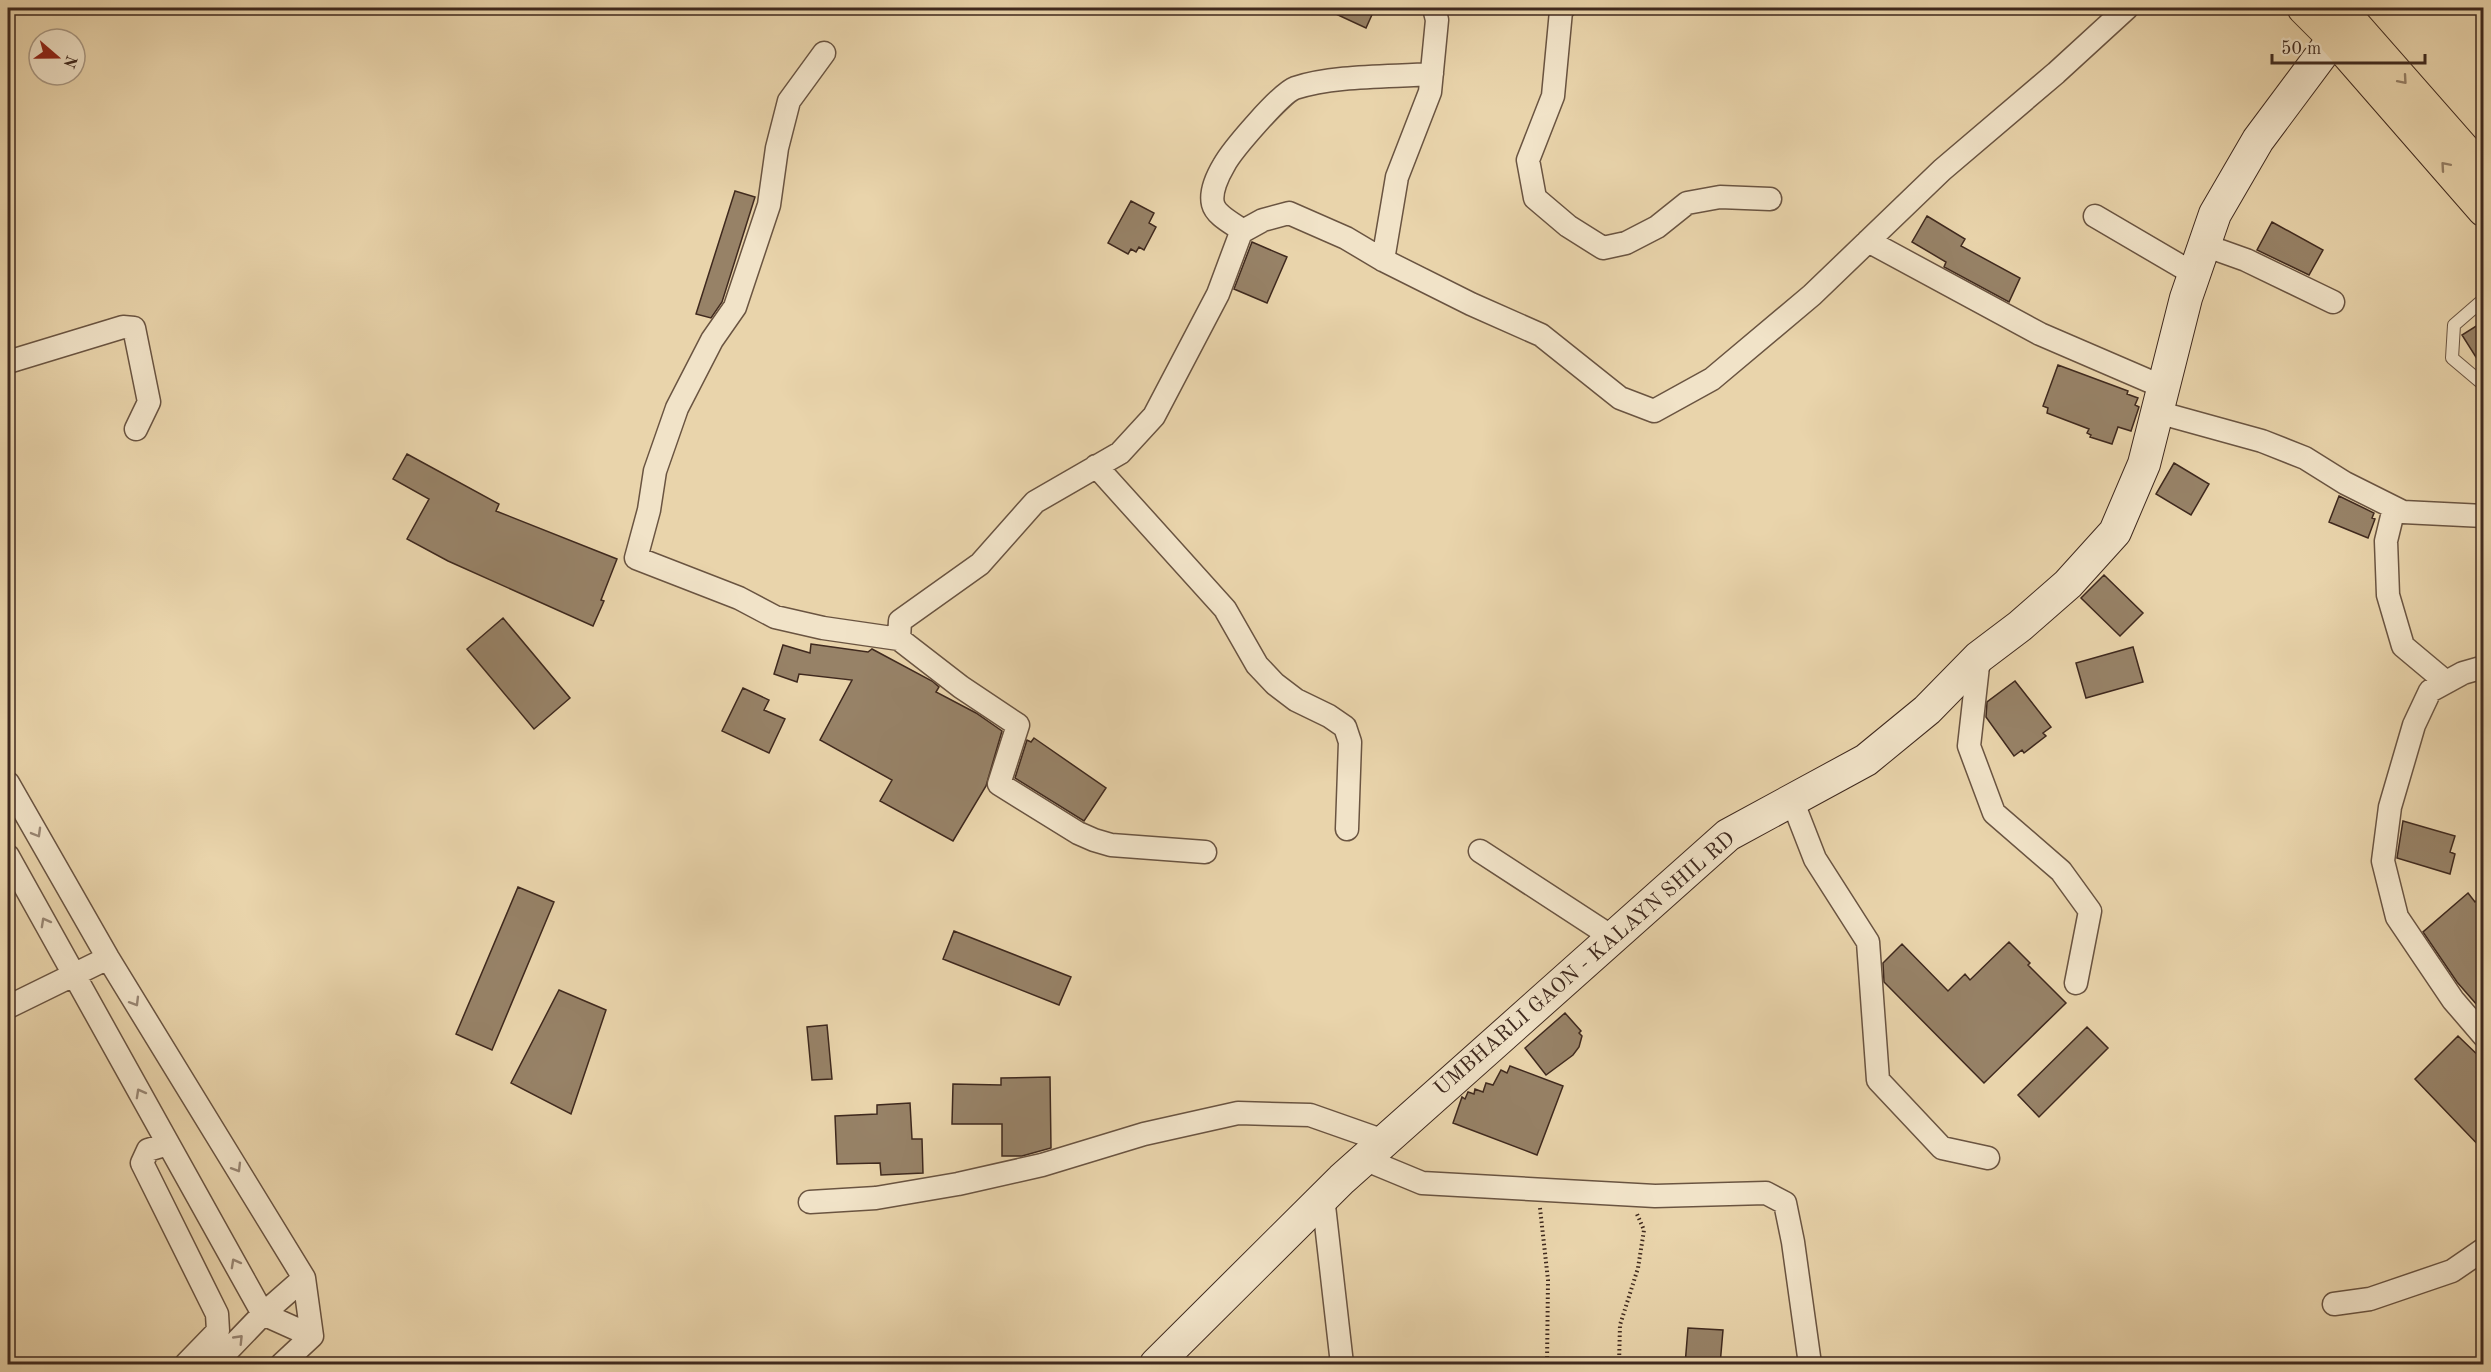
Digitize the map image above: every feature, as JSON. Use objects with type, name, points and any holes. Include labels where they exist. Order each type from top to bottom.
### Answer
[{"type":"main road","points":[[2304,8],[2341,22],[2484,173]]},
{"type":"main road","points":[[2341,22],[2484,210]]},
{"type":"street","points":[[1383,260],[1397,177],[1430,92],[1437,20],[1434,8]]},
{"type":"street","points":[[1564,8],[1561,11],[1553,96],[1528,160],[1535,198],[1568,226],[1603,248],[1626,243],[1657,227],[1687,203],[1720,197],[1770,199]]},
{"type":"street","points":[[899,639],[900,621],[980,564],[1035,502],[1119,453],[1154,416],[1218,294],[1244,231],[1263,220],[1290,213],[1346,238],[1383,260],[1541,335],[1620,398],[1654,411],[1712,379],[1812,295],[1942,170],[2056,73],[2127,8]]},
{"type":"street","name":"UMBHARLI GAON - KALAYN SHIL RD","points":[[1156,1365],[1323,1197],[1728,835],[1866,760],[1927,710],[1979,657],[2020,626],[2068,584],[2115,532],[2144,464],[2186,298],[2215,214],[2258,140],[2341,22]]},
{"type":"street","points":[[825,53],[789,101],[777,148],[769,205],[735,307],[712,340],[677,408],[655,471],[649,510],[636,558],[739,598],[776,617],[823,628],[899,639],[961,687],[1018,724],[999,784],[1078,833],[1094,840],[1111,845],[1205,852]]},
{"type":"street","points":[[1244,231],[1216,211],[1212,201],[1216,183],[1225,163],[1275,104],[1292,89],[1315,83],[1432,74]]},
{"type":"street","points":[[2095,216],[2199,259],[2247,260],[2333,302]]},
{"type":"street","points":[[1868,241],[2160,400],[2306,458],[2345,483],[2394,508],[2403,512],[2484,516]]},
{"type":"street","points":[[8,362],[123,327],[134,328],[148,402],[136,429]]},
{"type":"street","points":[[1096,466],[1225,609],[1257,665],[1275,684],[1296,700],[1345,727],[1350,741],[1347,829]]},
{"type":"street","points":[[2394,508],[2385,541],[2388,596],[2403,646],[2446,682]]},
{"type":"street","points":[[1979,657],[1969,746],[1994,813],[2061,871],[2090,910],[2076,983]]},
{"type":"street","points":[[2484,667],[2463,673],[2430,690],[2414,725],[2390,807],[2383,861],[2397,916],[2453,1000],[2484,1036]]},
{"type":"street","points":[[8,783],[108,958],[304,1278],[312,1336]]},
{"type":"street","points":[[1792,800],[1815,859],[1868,942],[1878,1080],[1942,1148],[1988,1158]]},
{"type":"street","points":[[1480,851],[1612,938]]},
{"type":"street","points":[[8,856],[264,1314],[312,1336]]},
{"type":"street","points":[[8,1007],[108,958]]},
{"type":"street","points":[[810,1202],[876,1198],[958,1184],[1042,1165],[1144,1134],[1238,1113],[1310,1115],[1374,1150],[1422,1183],[1629,1194],[1766,1193],[1785,1203],[1793,1242],[1810,1365]]},
{"type":"street","points":[[168,1144],[148,1150],[142,1163],[217,1314],[218,1331],[186,1365]]},
{"type":"street","points":[[1323,1197],[1342,1365]]},
{"type":"street","points":[[2334,1304],[2370,1299],[2452,1270],[2484,1249]]},
{"type":"street","points":[[215,1365],[264,1314],[304,1278]]},
{"type":"street","points":[[282,1365],[312,1336]]},
{"type":"lane","points":[[2484,299],[2454,325],[2452,358],[2484,385]]},
{"type":"path","points":[[1538,1189],[1548,1280],[1547,1365]]},
{"type":"path","points":[[1619,1365],[1620,1325],[1638,1268],[1644,1230],[1629,1194]]},
{"type":"building","points":[[1323,8],[1375,8],[1366,28]]},
{"type":"building","points":[[735,191],[755,197],[722,302],[711,318],[696,314]]},
{"type":"building","points":[[1131,201],[1154,213],[1149,223],[1156,227],[1144,250],[1139,247],[1136,252],[1131,249],[1128,254],[1108,243]]},
{"type":"building","points":[[1927,216],[1965,239],[1961,246],[2020,278],[2009,302],[1944,267],[1946,262],[1912,242]]},
{"type":"building","points":[[2272,222],[2323,250],[2309,275],[2257,250]]},
{"type":"building","points":[[1252,242],[1287,257],[1267,303],[1234,289]]},
{"type":"building","points":[[2484,321],[2484,370],[2462,335]]},
{"type":"building","points":[[2058,365],[2128,391],[2127,394],[2138,398],[2135,405],[2139,407],[2131,431],[2118,427],[2112,444],[2090,437],[2091,435],[2087,433],[2089,429],[2047,413],[2048,408],[2043,406]]},
{"type":"building","points":[[407,454],[499,504],[496,511],[617,559],[601,600],[604,601],[593,626],[448,561],[407,539],[429,499],[393,479]]},
{"type":"building","points":[[2174,463],[2209,484],[2191,515],[2156,494]]},
{"type":"building","points":[[2339,496],[2374,513],[2372,518],[2375,519],[2368,538],[2329,522]]},
{"type":"building","points":[[2104,575],[2143,613],[2120,636],[2081,598]]},
{"type":"building","points":[[503,618],[570,698],[534,729],[467,649]]},
{"type":"building","points":[[811,644],[868,652],[872,649],[932,681],[939,687],[936,692],[976,713],[1002,731],[986,786],[953,841],[880,801],[892,780],[820,740],[852,680],[799,674],[797,682],[774,674],[783,645],[810,653]]},
{"type":"building","points":[[2133,647],[2143,682],[2086,698],[2076,663]]},
{"type":"building","points":[[2015,681],[2051,727],[2043,733],[2046,736],[2024,753],[2022,750],[2014,756],[1986,717],[1987,702]]},
{"type":"building","points":[[743,688],[769,700],[764,710],[785,719],[769,753],[722,731]]},
{"type":"building","points":[[1034,738],[1106,788],[1084,821],[1015,778],[1027,740],[1031,742]]},
{"type":"building","points":[[2403,821],[2455,836],[2450,852],[2455,854],[2450,874],[2397,858]]},
{"type":"building","points":[[518,887],[554,902],[492,1050],[456,1034]]},
{"type":"building","points":[[2468,893],[2475,902],[2484,894],[2484,1013],[2457,982],[2423,932]]},
{"type":"building","points":[[954,931],[1071,977],[1059,1005],[943,959]]},
{"type":"building","points":[[2009,942],[2030,963],[2028,965],[2066,1003],[1984,1083],[1884,982],[1883,963],[1902,944],[1948,991],[1965,974],[1970,980]]},
{"type":"building","points":[[559,990],[606,1010],[571,1114],[511,1083]]},
{"type":"building","points":[[1565,1013],[1581,1031],[1579,1047],[1573,1055],[1546,1075],[1525,1048]]},
{"type":"building","points":[[827,1025],[832,1079],[812,1080],[807,1027]]},
{"type":"building","points":[[2087,1027],[2108,1048],[2039,1117],[2018,1095]]},
{"type":"building","points":[[2458,1036],[2484,1061],[2484,1151],[2415,1079]]},
{"type":"building","points":[[1510,1066],[1563,1086],[1537,1155],[1453,1123],[1462,1097],[1465,1099],[1468,1092],[1474,1094],[1475,1089],[1483,1092],[1486,1083],[1493,1085],[1501,1070],[1507,1073]]},
{"type":"building","points":[[1050,1077],[1051,1148],[1022,1156],[1002,1156],[1002,1124],[952,1124],[953,1084],[1001,1085],[1001,1078]]},
{"type":"building","points":[[910,1103],[912,1139],[922,1139],[923,1173],[881,1175],[880,1163],[837,1164],[835,1116],[877,1114],[877,1105]]},
{"type":"building","points":[[1688,1328],[1723,1330],[1720,1365],[1685,1365]]}]
